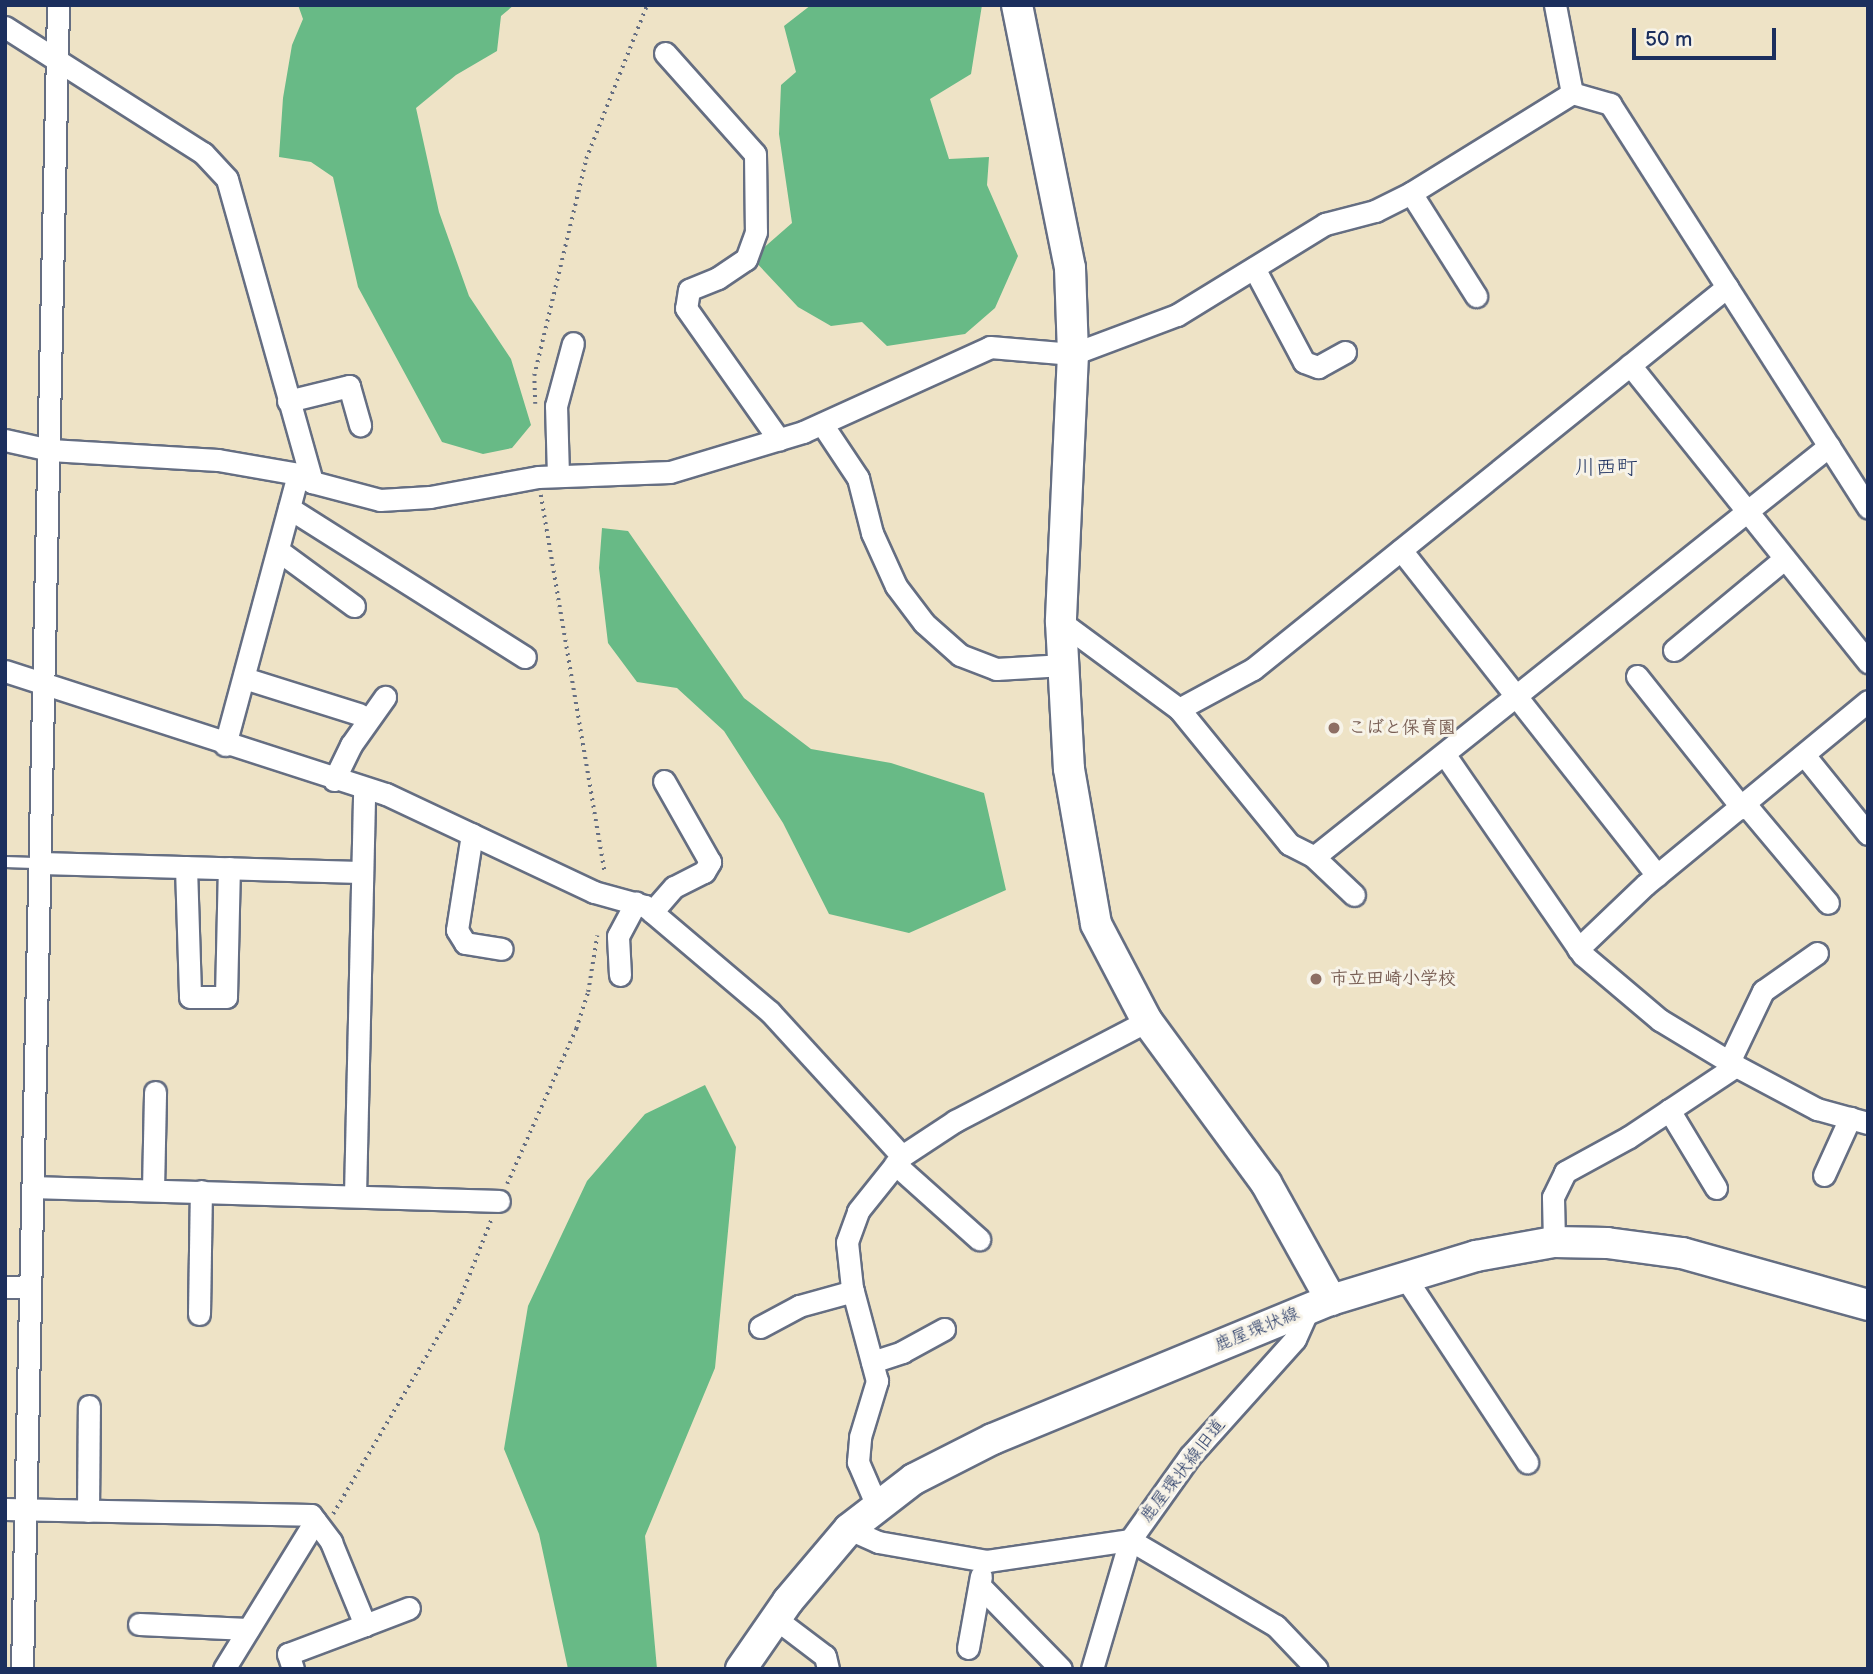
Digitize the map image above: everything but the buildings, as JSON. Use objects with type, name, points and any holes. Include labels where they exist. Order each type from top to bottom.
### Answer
[{"type":"street","points":[[22,1669],[15,1510],[30,1287],[33,1187],[58,5]]},
{"type":"street","points":[[1017,5],[1070,268],[1073,354],[1062,622],[1069,769],[1096,924],[1147,1021],[1266,1183],[1320,1304]]},
{"type":"street","points":[[1555,5],[1572,93]]},
{"type":"street","points":[[5,27],[58,58],[203,153],[227,179],[288,401],[305,478],[289,508],[226,745]]},
{"type":"street","points":[[665,53],[755,154],[756,232],[746,259],[718,278],[690,290],[685,308],[779,440]]},
{"type":"street","points":[[5,440],[50,450],[218,460],[305,478],[380,500],[430,497],[548,477],[670,472],[779,440],[822,424],[990,347],[1073,354],[1177,316],[1325,224],[1374,211],[1411,193],[1572,93],[1610,104],[1868,508]]},
{"type":"street","points":[[1411,193],[1476,296]]},
{"type":"street","points":[[1254,268],[1304,362],[1318,367],[1345,352]]},
{"type":"street","points":[[1179,709],[1253,669],[1727,287]]},
{"type":"street","points":[[548,477],[556,406],[573,343]]},
{"type":"street","points":[[1630,365],[1868,662]]},
{"type":"street","points":[[288,401],[349,386],[360,425]]},
{"type":"street","points":[[822,424],[858,478],[872,533],[896,586],[924,622],[960,655],[996,669],[1064,665]]},
{"type":"street","points":[[1314,857],[1829,446]]},
{"type":"street","points":[[289,508],[525,657]]},
{"type":"street","points":[[1401,550],[1657,875]]},
{"type":"street","points":[[279,551],[354,606]]},
{"type":"street","points":[[1674,650],[1784,559]]},
{"type":"street","points":[[1062,622],[1179,709],[1289,844],[1314,857],[1354,895]]},
{"type":"street","points":[[5,671],[44,687],[334,780],[386,794],[594,892],[608,893],[644,907],[770,1012],[898,1160],[979,1239]]},
{"type":"street","points":[[1637,676],[1744,806],[1826,892]]},
{"type":"street","points":[[244,678],[359,714]]},
{"type":"street","points":[[334,780],[351,745],[385,697]]},
{"type":"street","points":[[1578,949],[1657,875],[1805,756],[1868,701]]},
{"type":"street","points":[[1445,755],[1578,949],[1660,1020],[1732,1064],[1817,1109],[1859,1120],[1824,1175]]},
{"type":"street","points":[[1805,756],[1868,835]]},
{"type":"street","points":[[620,975],[618,936],[644,907],[674,887],[704,872],[710,862],[664,781]]},
{"type":"street","points":[[355,1195],[363,789]]},
{"type":"street","points":[[472,834],[457,930],[465,943],[502,949]]},
{"type":"street","points":[[41,863],[360,872]]},
{"type":"street","points":[[186,867],[190,998],[226,997],[229,868]]},
{"type":"street","points":[[1554,1242],[1553,1198],[1565,1172],[1669,1110],[1732,1064],[1763,990],[1817,953]]},
{"type":"street","points":[[877,1506],[858,1462],[860,1437],[877,1381],[853,1291],[847,1242],[858,1211],[898,1160],[956,1121],[1147,1021]]},
{"type":"street","points":[[153,1190],[155,1092]]},
{"type":"street","points":[[1669,1110],[1716,1188]]},
{"type":"street","points":[[33,1187],[499,1201]]},
{"type":"street","points":[[199,1314],[201,1191]]},
{"type":"street","name":"鹿屋環状線","points":[[741,1669],[776,1619],[849,1529],[914,1479],[993,1439],[1320,1304],[1476,1256],[1554,1242],[1607,1243],[1682,1254],[1868,1305]]},
{"type":"street","points":[[1405,1277],[1527,1462]]},
{"type":"street","points":[[5,1287],[30,1287]]},
{"type":"street","points":[[760,1327],[799,1306],[853,1291]]},
{"type":"street","name":"鹿屋環状線旧道","points":[[849,1529],[878,1542],[980,1560],[1130,1540],[1190,1456],[1295,1339],[1320,1304]]},
{"type":"street","points":[[872,1362],[902,1352],[944,1329]]},
{"type":"street","points":[[88,1511],[89,1406]]},
{"type":"street","points":[[15,1510],[311,1516],[319,1526],[365,1625]]},
{"type":"street","points":[[224,1669],[248,1629],[319,1526]]},
{"type":"street","points":[[1092,1669],[1130,1540],[1276,1626],[1317,1669]]},
{"type":"street","points":[[968,1648],[982,1588],[980,1560]]},
{"type":"street","points":[[982,1588],[1061,1669]]},
{"type":"street","points":[[293,1669],[288,1654],[409,1608]]},
{"type":"street","points":[[776,1619],[825,1656],[828,1669]]},
{"type":"street","points":[[139,1624],[248,1629]]},
{"type":"lane","points":[[5,862],[41,863]]},
{"type":"path","points":[[534,376],[586,159],[647,5]]},
{"type":"path","points":[[548,477],[608,893]]},
{"type":"path","points":[[319,1526],[459,1301],[499,1201],[576,1029],[588,992],[598,928]]},
{"type":"green space","points":[[298,5],[514,5],[501,16],[497,51],[456,75],[416,108],[439,212],[469,296],[511,359],[531,425],[512,448],[483,454],[442,442],[358,287],[333,177],[311,162],[279,157],[283,98],[292,45],[303,19]]},
{"type":"green space","points":[[811,5],[982,5],[971,74],[930,99],[949,159],[989,157],[987,185],[1018,256],[995,308],[965,334],[887,346],[862,322],[831,326],[798,307],[752,258],[792,223],[779,134],[781,85],[796,72],[784,26]]},
{"type":"green space","points":[[602,528],[628,531],[744,698],[811,749],[891,763],[984,793],[1006,890],[909,933],[829,914],[783,823],[724,731],[677,688],[637,682],[608,643],[599,568]]},
{"type":"green space","points":[[705,1085],[736,1147],[715,1368],[645,1536],[657,1669],[568,1669],[539,1534],[504,1449],[528,1306],[587,1181],[645,1114]]},
{"type":"place","name":"こばと保育園","points":[[1334,728]]},
{"type":"place","name":"市立田崎小学校","points":[[1316,979]]},
{"type":"district","name":"川西町","points":[[1606,468]]}]
